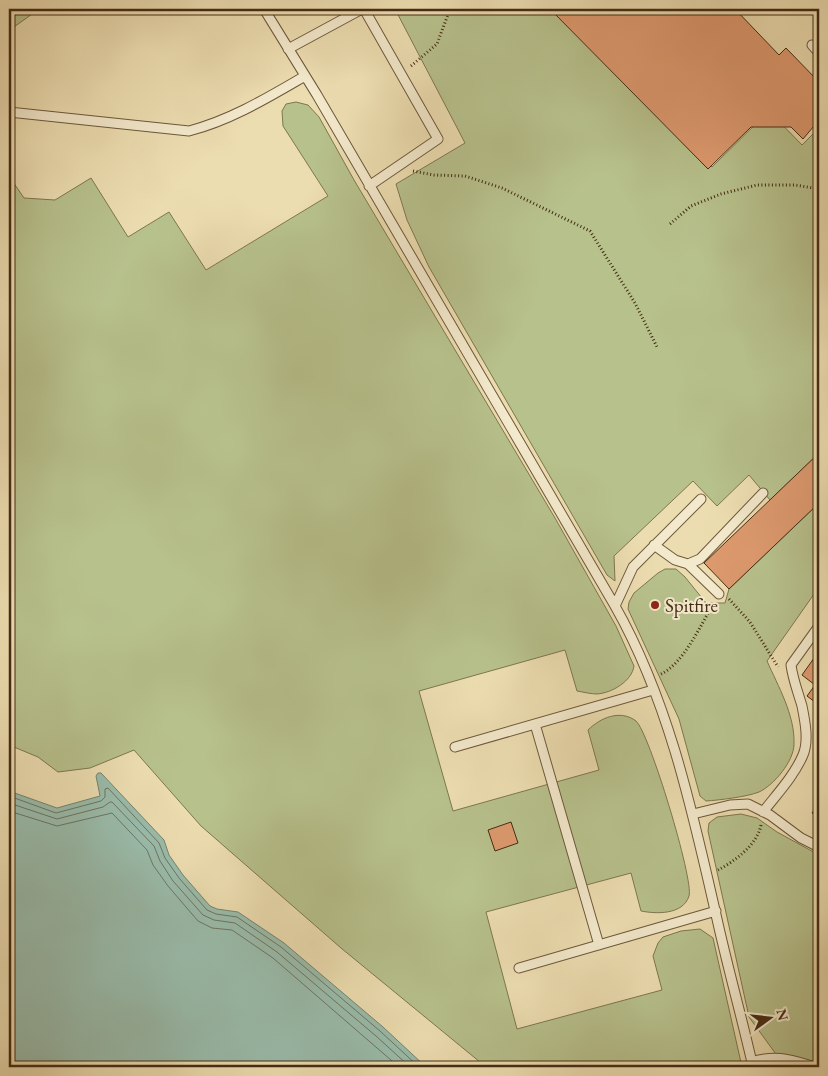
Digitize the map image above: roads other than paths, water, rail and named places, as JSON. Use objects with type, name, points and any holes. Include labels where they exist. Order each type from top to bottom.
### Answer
[{"type":"lane","points":[[264,9],[615,606],[640,656],[673,744],[693,814],[752,1064],[766,1057],[778,1057],[816,1067]]},
{"type":"lane","points":[[288,49],[363,9],[438,139],[369,186]]},
{"type":"lane","points":[[812,45],[819,54]]},
{"type":"lane","points":[[9,112],[189,131],[212,125],[255,105],[305,76]]},
{"type":"lane","points":[[688,564],[700,559],[763,493]]},
{"type":"lane","points":[[615,606],[632,567],[701,499]]},
{"type":"lane","points":[[654,545],[675,560],[688,564],[718,594]]},
{"type":"lane","points":[[763,812],[790,776],[803,754],[806,736],[802,707],[793,681],[791,665],[819,626]]},
{"type":"lane","points":[[455,747],[653,690]]},
{"type":"lane","points":[[535,724],[599,945]]},
{"type":"lane","points":[[693,814],[730,805],[748,804],[801,838],[819,847]]},
{"type":"lane","points":[[519,968],[716,911]]},
{"type":"water","points":[[98,773],[101,773],[164,840],[169,855],[183,875],[210,906],[238,912],[284,943],[383,1027],[426,1067],[9,1067],[9,791],[57,808],[100,796],[96,776]]},
{"type":"place","name":"Spitfire","points":[[655,605]]}]
